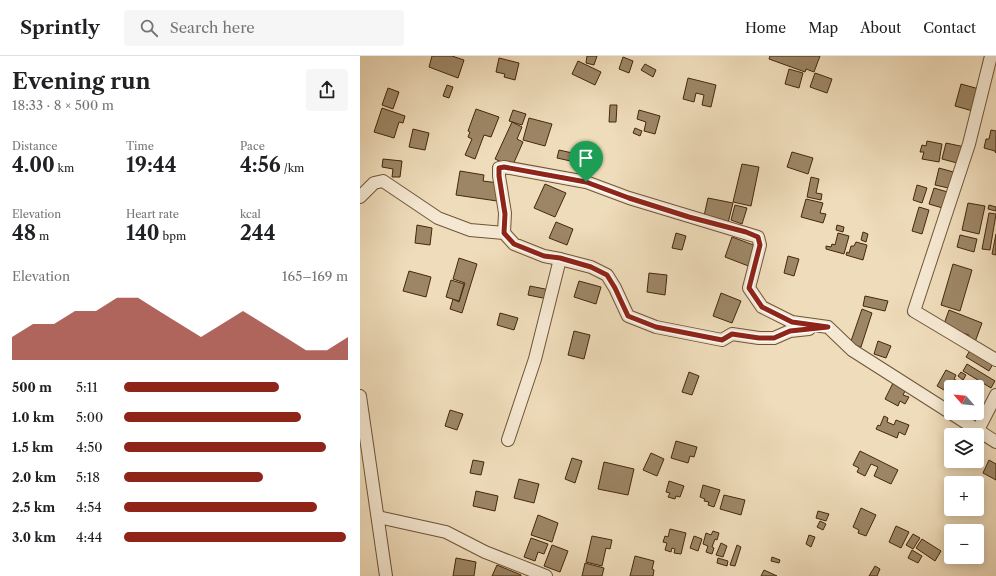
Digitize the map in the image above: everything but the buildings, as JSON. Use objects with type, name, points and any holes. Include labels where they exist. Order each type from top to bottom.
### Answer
[{"type":"street","points":[[991,56],[969,144],[914,311],[996,360]]},
{"type":"street","points":[[504,233],[505,214],[499,176],[499,168],[504,167],[586,182],[629,198],[689,217],[746,232],[758,237],[760,245],[749,288],[762,307],[792,322],[828,327],[852,350],[944,409]]},
{"type":"street","points":[[360,197],[374,183],[383,181],[438,218],[470,230],[504,233],[514,244],[544,256],[560,258],[591,267],[607,275],[628,316],[656,327],[722,340],[732,334],[759,338],[774,338],[790,331],[828,327]]},
{"type":"street","points":[[508,440],[535,359],[560,258]]},
{"type":"street","points":[[979,428],[996,395]]},
{"type":"street","points":[[360,396],[386,576]]},
{"type":"street","points":[[962,420],[975,428]]},
{"type":"street","points":[[984,434],[996,442]]},
{"type":"street","points":[[378,517],[446,532],[485,552],[546,576]]},
{"type":"route","points":[[504,167],[586,182],[629,198],[689,217],[746,232],[758,237],[760,245],[749,288],[762,307],[792,322],[828,327],[790,331],[774,338],[759,338],[748,335],[732,334],[722,340],[656,327],[628,316],[607,275],[591,267],[560,258],[544,256],[514,244],[504,233],[505,214],[499,168],[504,167]]}]
